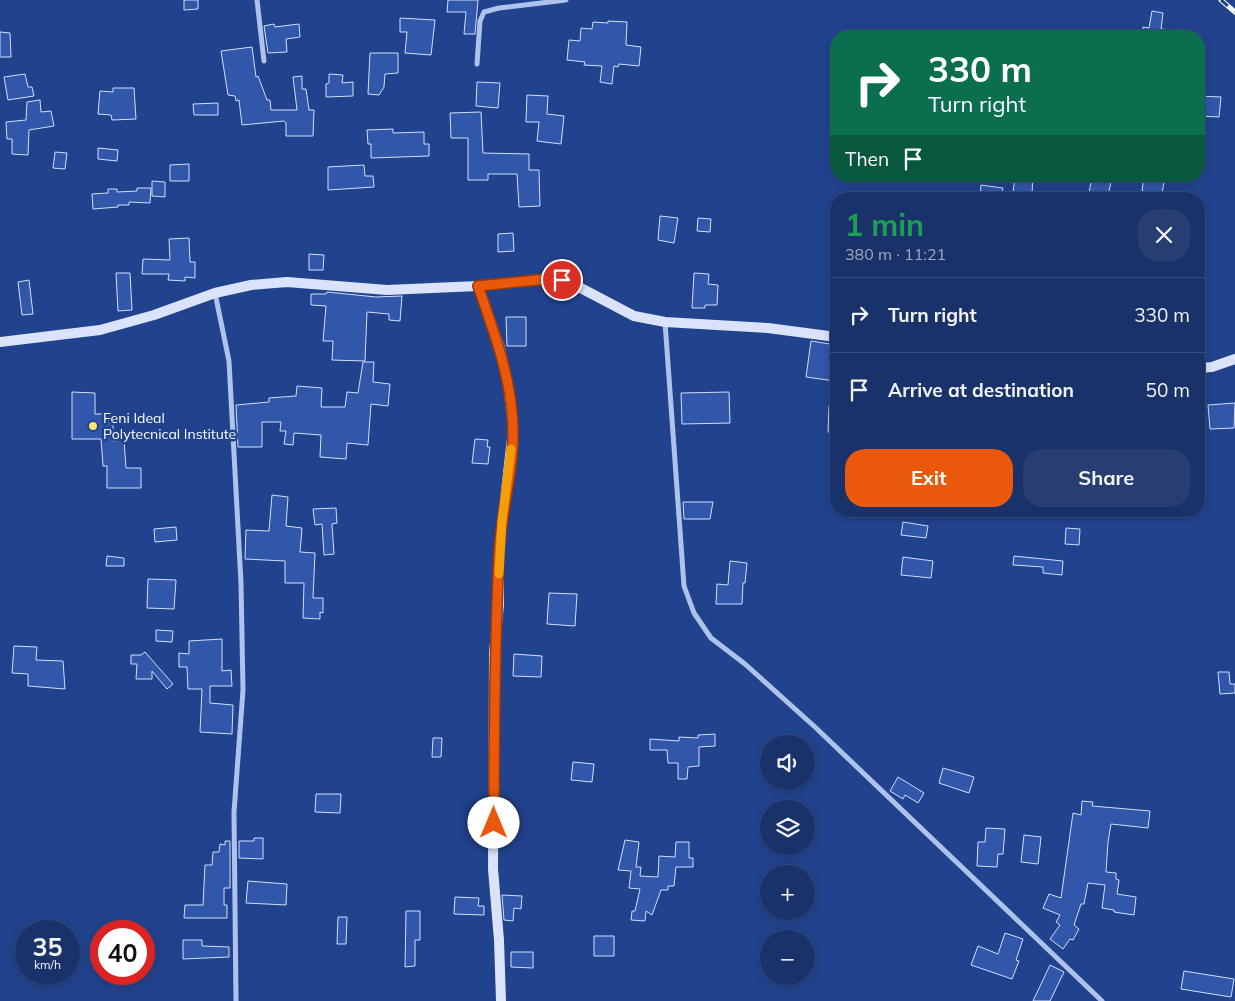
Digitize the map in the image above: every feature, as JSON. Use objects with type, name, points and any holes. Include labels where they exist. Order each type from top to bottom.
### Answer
[{"type":"main road","points":[[0,342],[100,330],[154,315],[215,293],[251,285],[287,282],[386,290],[478,286],[546,279],[562,280],[634,316],[665,322],[768,328],[830,336]]},
{"type":"main road","points":[[478,286],[500,348],[508,386],[513,429],[499,554],[499,605],[494,661],[493,869],[499,940],[501,1001]]},
{"type":"main road","points":[[1205,368],[1235,359]]},
{"type":"street","points":[[257,0],[264,61]]},
{"type":"street","points":[[477,64],[480,21],[484,12],[499,8],[566,0]]},
{"type":"street","points":[[215,293],[229,361],[241,583],[243,690],[233,840],[236,1001]]},
{"type":"street","points":[[665,322],[684,586],[694,613],[711,638],[745,664],[815,727],[1102,1001]]},
{"type":"building","points":[[184,0],[198,0],[198,9],[184,10]]},
{"type":"building","points":[[448,0],[478,0],[475,34],[464,34],[466,12],[447,12]]},
{"type":"building","points":[[1152,11],[1163,13],[1161,29],[1172,30],[1143,30],[1143,27],[1149,28]]},
{"type":"building","points":[[400,18],[435,20],[431,55],[405,53],[407,32],[400,32]]},
{"type":"building","points":[[608,21],[627,22],[626,45],[641,47],[639,66],[619,64],[618,67],[614,66],[612,84],[600,82],[602,66],[584,65],[585,62],[567,60],[569,40],[580,41],[581,28],[592,29],[593,22],[608,23]]},
{"type":"building","points":[[274,24],[275,27],[299,24],[300,37],[286,39],[287,52],[268,53],[264,26]]},
{"type":"building","points":[[0,32],[10,33],[11,57],[0,57]]},
{"type":"building","points":[[252,47],[256,77],[258,76],[267,100],[270,100],[271,110],[297,110],[293,77],[302,76],[302,89],[306,89],[309,110],[314,110],[313,136],[286,136],[286,123],[284,121],[242,125],[239,100],[236,101],[235,96],[228,95],[221,51]]},
{"type":"building","points":[[370,53],[398,53],[398,73],[385,74],[384,87],[379,95],[368,94]]},
{"type":"building","points":[[25,74],[28,87],[32,87],[34,96],[8,100],[4,77]]},
{"type":"building","points":[[329,74],[343,75],[342,83],[353,82],[353,96],[326,97],[326,84],[329,83]]},
{"type":"building","points":[[477,82],[500,83],[498,108],[476,106]]},
{"type":"building","points":[[113,88],[134,88],[136,119],[112,120],[111,115],[98,114],[100,91],[113,92]]},
{"type":"building","points":[[527,95],[548,96],[547,114],[564,116],[561,144],[537,141],[539,122],[526,122]]},
{"type":"building","points":[[1205,96],[1221,97],[1219,117],[1205,116]]},
{"type":"building","points":[[40,100],[41,112],[51,111],[54,126],[29,130],[28,155],[12,154],[12,139],[7,139],[6,122],[26,120],[27,102]]},
{"type":"building","points":[[218,103],[218,115],[194,115],[193,104]]},
{"type":"building","points":[[481,112],[483,153],[529,154],[529,170],[539,170],[540,206],[519,207],[517,174],[488,174],[488,180],[468,180],[468,138],[451,138],[450,113]]},
{"type":"building","points":[[393,129],[393,133],[424,132],[424,144],[429,144],[429,156],[371,158],[371,144],[368,144],[367,130]]},
{"type":"building","points":[[98,148],[118,150],[117,161],[98,159]]},
{"type":"building","points":[[55,152],[67,153],[65,169],[53,168]]},
{"type":"building","points":[[189,164],[189,181],[170,181],[170,165]]},
{"type":"building","points":[[364,165],[365,176],[373,176],[374,187],[328,190],[328,167]]},
{"type":"building","points":[[152,181],[165,182],[165,197],[152,196]]},
{"type":"building","points":[[1014,182],[1033,182],[1032,192],[1013,192]]},
{"type":"building","points":[[1091,182],[1111,182],[1109,192],[1089,192]]},
{"type":"building","points":[[1143,182],[1164,182],[1162,192],[1142,191]]},
{"type":"building","points":[[981,185],[1003,188],[1002,192],[980,192]]},
{"type":"building","points":[[137,188],[151,188],[150,203],[129,202],[129,205],[93,209],[92,194],[108,193],[108,189],[117,189],[117,192],[137,191]]},
{"type":"building","points":[[660,216],[678,218],[674,243],[658,240]]},
{"type":"building","points":[[698,218],[711,219],[710,232],[697,231]]},
{"type":"building","points":[[513,233],[514,251],[498,252],[498,234]]},
{"type":"building","points":[[189,238],[190,262],[195,262],[195,278],[185,277],[185,281],[168,280],[169,274],[142,274],[143,259],[170,260],[169,239]]},
{"type":"building","points":[[309,254],[324,255],[323,270],[309,270]]},
{"type":"building","points":[[116,273],[130,273],[132,310],[118,311]]},
{"type":"building","points":[[694,273],[709,274],[708,284],[718,285],[717,305],[705,305],[705,308],[692,308]]},
{"type":"building","points":[[29,280],[33,314],[22,315],[18,282]]},
{"type":"building","points":[[327,292],[376,297],[402,296],[400,321],[389,320],[389,314],[367,312],[365,361],[332,360],[333,341],[323,341],[326,306],[311,305],[311,294],[326,294]]},
{"type":"building","points":[[506,317],[526,317],[526,346],[507,346]]},
{"type":"building","points":[[811,341],[830,344],[830,380],[806,377]]},
{"type":"building","points":[[363,362],[374,362],[373,382],[390,384],[388,406],[371,404],[368,445],[347,443],[346,459],[320,457],[321,435],[294,433],[293,445],[284,444],[286,431],[280,431],[281,422],[262,422],[262,447],[238,447],[236,405],[269,402],[269,398],[296,396],[297,386],[322,388],[321,407],[345,407],[347,392],[358,393]]},
{"type":"building","points":[[72,392],[95,393],[95,414],[113,414],[113,441],[124,440],[126,468],[141,468],[141,488],[107,488],[107,466],[103,466],[101,439],[72,439]]},
{"type":"building","points":[[729,392],[730,423],[682,424],[681,393]]},
{"type":"building","points":[[1235,403],[1234,428],[1210,429],[1208,405]]},
{"type":"building","points":[[829,406],[830,406],[830,432],[828,432]]},
{"type":"building","points":[[475,439],[488,440],[487,447],[490,447],[488,464],[472,463]]},
{"type":"building","points":[[272,495],[288,497],[286,526],[302,528],[300,552],[315,553],[313,598],[323,598],[323,613],[320,612],[320,619],[303,618],[304,583],[285,583],[285,561],[245,559],[246,530],[269,531]]},
{"type":"building","points":[[683,502],[713,502],[710,519],[684,519]]},
{"type":"building","points":[[336,508],[337,523],[332,524],[334,554],[324,555],[322,524],[315,525],[313,509]]},
{"type":"building","points":[[903,522],[928,526],[926,538],[901,535]]},
{"type":"building","points":[[176,527],[177,540],[155,542],[154,529]]},
{"type":"building","points":[[1066,528],[1080,529],[1079,545],[1065,544]]},
{"type":"building","points":[[107,556],[124,558],[124,566],[106,566]]},
{"type":"building","points":[[1014,556],[1063,561],[1062,575],[1043,573],[1043,567],[1013,565]]},
{"type":"building","points":[[903,557],[933,561],[931,578],[901,575]]},
{"type":"building","points":[[730,561],[747,563],[745,583],[743,583],[742,604],[716,604],[717,584],[728,585]]},
{"type":"building","points":[[148,579],[176,580],[174,609],[147,608]]},
{"type":"building","points":[[549,593],[577,594],[575,626],[547,624]]},
{"type":"building","points":[[156,630],[173,631],[172,642],[156,641]]},
{"type":"building","points":[[222,639],[222,671],[231,670],[232,686],[210,686],[210,703],[233,705],[232,734],[200,732],[202,689],[188,689],[187,667],[179,667],[179,653],[189,654],[189,641]]},
{"type":"building","points":[[14,646],[37,647],[36,660],[63,661],[65,689],[28,686],[28,674],[12,673]]},
{"type":"building","points":[[145,652],[173,684],[167,689],[152,671],[152,679],[136,679],[137,664],[131,664],[131,655],[141,655]]},
{"type":"building","points":[[514,654],[542,656],[541,677],[513,676]]},
{"type":"building","points":[[1218,672],[1229,672],[1230,684],[1235,684],[1235,693],[1220,694]]},
{"type":"building","points":[[715,734],[715,746],[699,747],[699,766],[688,767],[687,779],[678,779],[678,763],[668,763],[667,750],[650,750],[650,739],[679,741],[679,737],[698,738],[698,735]]},
{"type":"building","points":[[433,738],[442,738],[441,757],[432,757]]},
{"type":"building","points":[[573,762],[594,764],[592,782],[571,780]]},
{"type":"building","points":[[943,768],[974,777],[969,793],[939,783]]},
{"type":"building","points":[[898,777],[924,793],[918,803],[905,795],[903,799],[890,791]]},
{"type":"building","points":[[316,794],[341,794],[340,813],[315,812]]},
{"type":"building","points":[[1082,801],[1093,802],[1092,806],[1150,811],[1148,828],[1111,824],[1108,842],[1106,872],[1116,873],[1116,879],[1119,880],[1117,894],[1136,897],[1134,915],[1102,908],[1105,885],[1088,883],[1084,904],[1081,904],[1074,925],[1079,929],[1073,940],[1070,939],[1063,949],[1050,939],[1060,925],[1056,922],[1060,915],[1043,908],[1049,894],[1061,898],[1073,813],[1081,815]]},
{"type":"building","points":[[986,828],[1005,829],[1003,854],[998,854],[997,867],[977,866],[978,842],[985,842]]},
{"type":"building","points":[[1024,835],[1041,837],[1038,864],[1021,862]]},
{"type":"building","points":[[254,838],[263,838],[263,859],[239,858],[239,841],[254,841]]},
{"type":"building","points":[[625,840],[639,842],[636,867],[641,867],[640,876],[658,877],[659,856],[675,857],[676,842],[689,842],[689,858],[693,858],[693,867],[676,867],[674,886],[668,886],[668,890],[661,890],[652,915],[646,911],[645,921],[631,920],[632,911],[635,911],[640,889],[629,888],[631,871],[618,870]]},
{"type":"building","points":[[225,841],[230,841],[230,888],[224,888],[224,905],[227,905],[227,918],[184,918],[185,905],[203,905],[205,865],[212,865],[213,852],[219,852],[220,844],[225,845]]},
{"type":"building","points":[[248,881],[287,884],[286,905],[246,903]]},
{"type":"building","points":[[502,895],[522,896],[521,909],[514,908],[513,921],[504,920]]},
{"type":"building","points":[[455,897],[479,898],[478,906],[484,906],[484,915],[454,914]]},
{"type":"building","points":[[406,911],[420,911],[420,940],[415,940],[415,966],[405,967]]},
{"type":"building","points":[[338,917],[347,917],[346,944],[337,944]]},
{"type":"building","points":[[1005,933],[1023,939],[1016,960],[1019,961],[1012,979],[971,965],[978,946],[998,954]]},
{"type":"building","points":[[594,936],[614,936],[614,956],[594,956]]},
{"type":"building","points":[[183,940],[202,940],[202,946],[229,947],[229,957],[183,959]]},
{"type":"building","points":[[511,952],[533,952],[533,968],[511,967]]},
{"type":"building","points":[[1050,965],[1064,972],[1050,1001],[1033,1001]]},
{"type":"building","points":[[1184,971],[1234,979],[1231,997],[1181,989]]},
{"type":"railway","points":[[1221,0],[1235,12]]},
{"type":"slow traffic","points":[[499,574],[502,521],[511,449]]},
{"type":"place","name":"Feni Ideal Polytecnical Institute","points":[[93,426]]},
{"type":"route","points":[[494,823],[494,652],[499,605],[499,554],[513,429],[508,386],[500,348],[478,286],[546,279],[562,280]]}]
